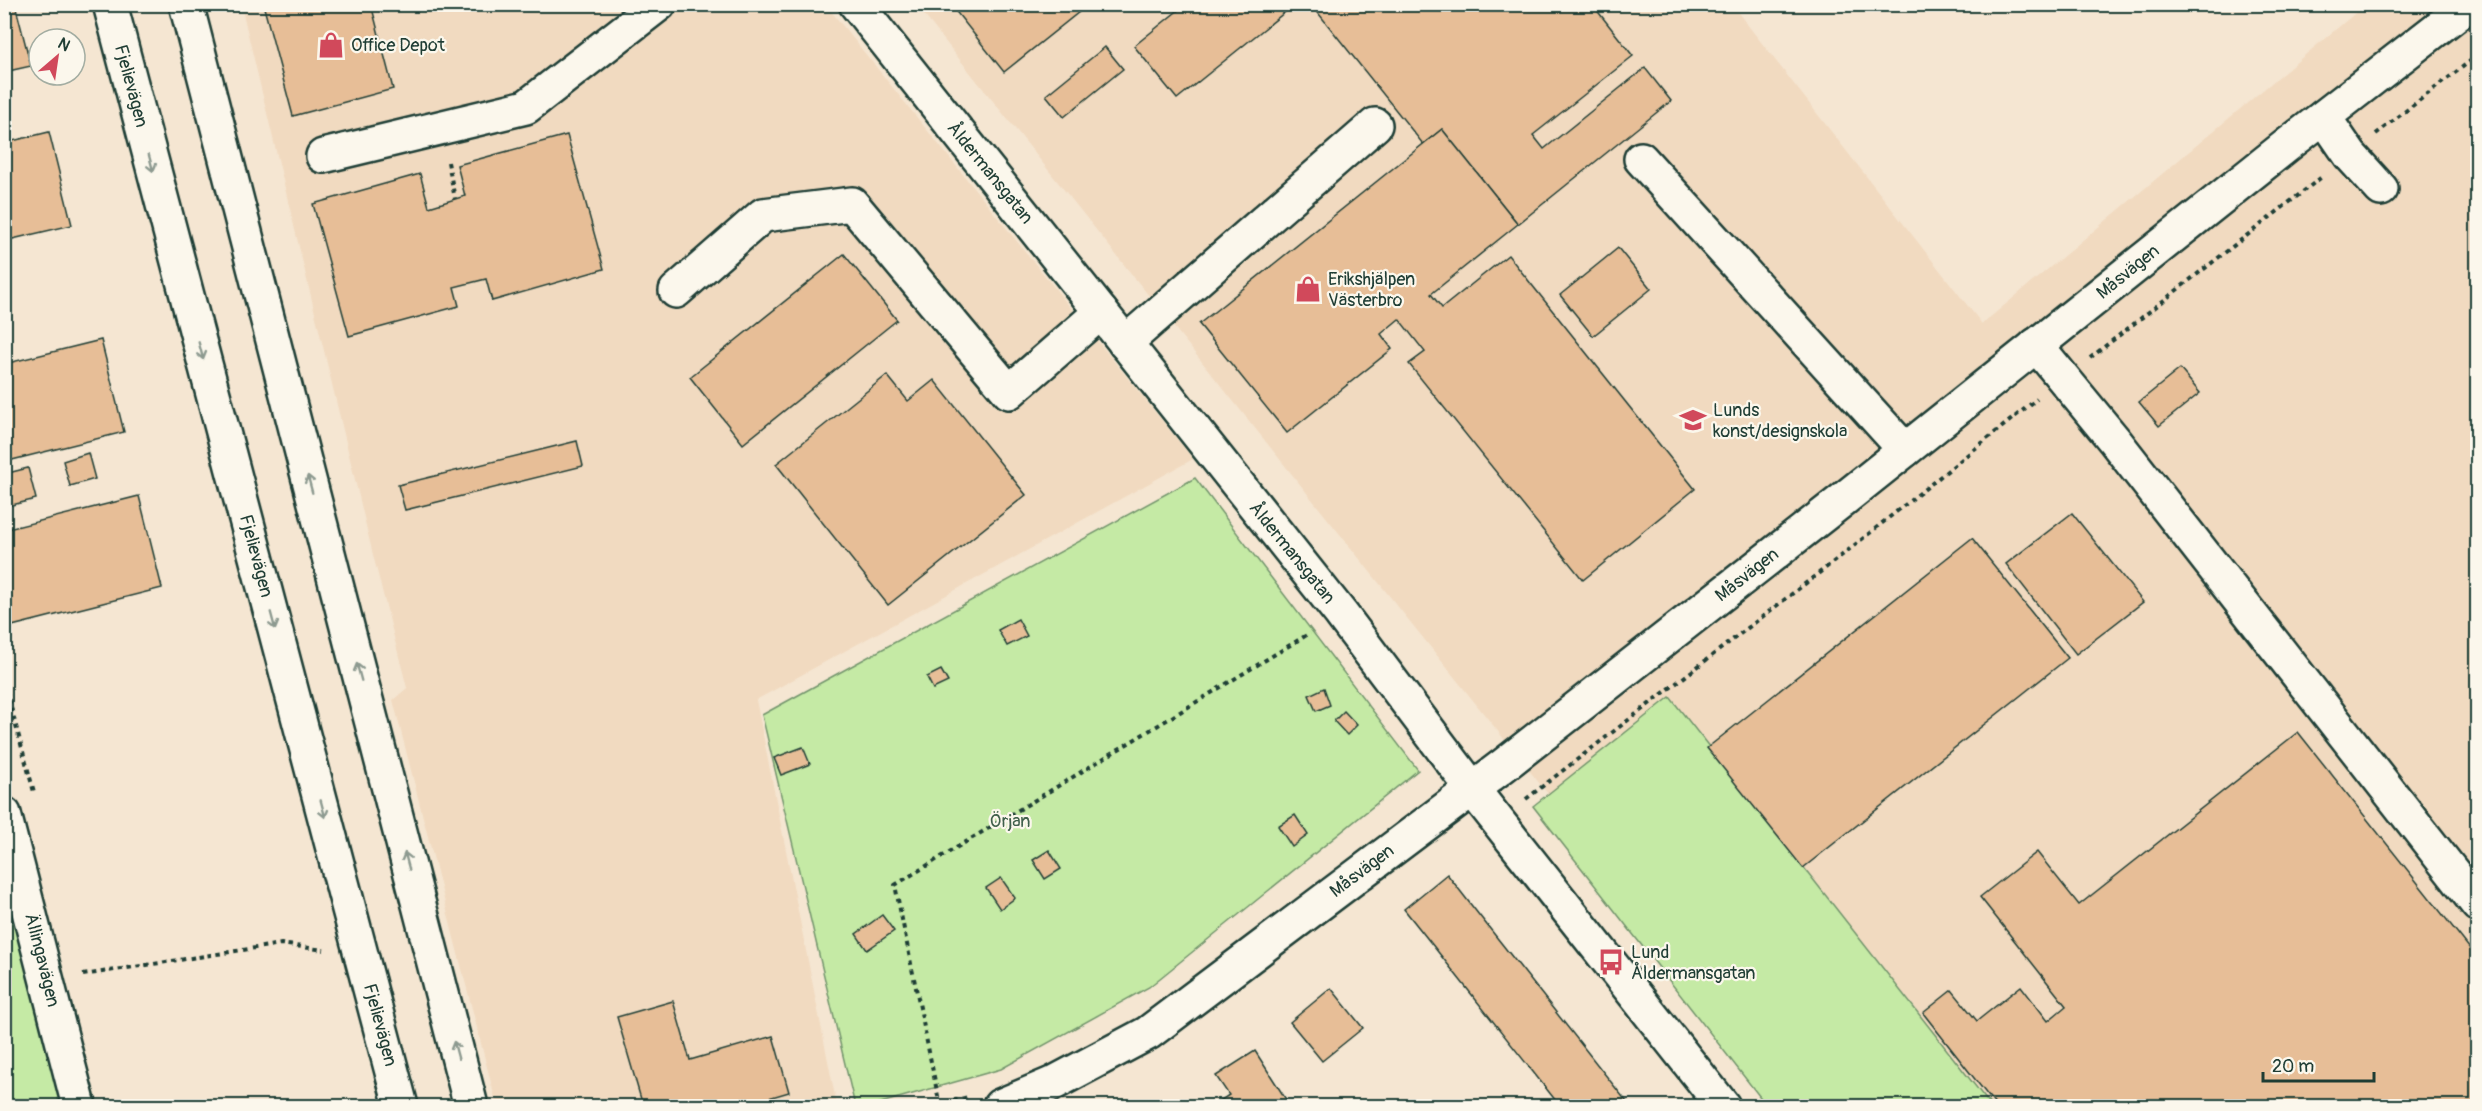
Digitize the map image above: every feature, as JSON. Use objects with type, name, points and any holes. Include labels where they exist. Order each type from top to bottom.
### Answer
[{"type":"street","name":"Fjelievägen","points":[[110,4],[401,1107]]},
{"type":"street","points":[[186,4],[471,1107]]},
{"type":"street","points":[[323,156],[526,106],[659,4]]},
{"type":"street","name":"Åldermansgatan","points":[[856,4],[1341,614],[1497,820],[1723,1107]]},
{"type":"street","name":"Måsvägen","points":[[1000,1107],[1052,1084],[1148,1033],[1473,788],[2469,4]]},
{"type":"street","points":[[2324,117],[2350,155],[2381,189]]},
{"type":"street","points":[[1125,343],[1375,125]]},
{"type":"street","points":[[1641,159],[1905,450]]},
{"type":"street","points":[[676,291],[763,215],[852,204],[1009,392],[1101,312]]},
{"type":"street","points":[[2036,345],[2122,450],[2478,905]]},
{"type":"street","name":"Ällingavägen","points":[[4,814],[79,1107]]},
{"type":"path","points":[[1497,820],[1841,556],[2063,379],[2478,55]]},
{"type":"path","points":[[447,156],[455,199]]},
{"type":"path","points":[[940,1107],[895,885],[1341,614]]},
{"type":"path","points":[[47,979],[113,972],[281,944],[324,950]]},
{"type":"shaded area","points":[[241,5],[826,5],[1193,459],[756,700],[837,1106],[497,1106],[393,700],[407,688]]},
{"type":"shaded area","points":[[916,5],[1732,5],[1982,324],[2365,5],[2477,5],[2477,1106],[1798,1106]]},
{"type":"green space","name":"Örjan","points":[[1195,478],[1418,770],[1149,987],[1001,1069],[870,1106],[855,1106],[762,715]]},
{"type":"green space","points":[[1670,697],[1991,1106],[1767,1106],[1533,806]]},
{"type":"green space","points":[[28,907],[79,1106],[5,1106],[4,912]]},
{"type":"building","points":[[4,4],[15,4],[27,50],[27,67],[4,72]]},
{"type":"building","points":[[263,4],[371,4],[393,89],[293,116]]},
{"type":"building","points":[[950,4],[1089,4],[1004,72]]},
{"type":"building","points":[[1186,4],[1295,4],[1177,99],[1134,46]]},
{"type":"building","points":[[1311,4],[1592,4],[1633,56],[1533,135],[1544,149],[1645,68],[1671,101],[1518,224],[1442,129],[1423,144]]},
{"type":"building","points":[[1105,47],[1123,69],[1064,117],[1046,95]]},
{"type":"building","points":[[1442,129],[1518,224],[1431,294],[1442,308],[1508,255],[1695,489],[1583,580],[1409,364],[1425,352],[1399,319],[1381,334],[1392,349],[1287,433],[1199,324]]},
{"type":"building","points":[[49,132],[72,225],[4,241],[4,143]]},
{"type":"building","points":[[567,135],[604,269],[492,301],[486,279],[454,287],[459,306],[349,336],[313,204],[420,174],[429,207],[465,196],[457,165]]},
{"type":"building","points":[[1618,248],[1651,289],[1593,336],[1560,295]]},
{"type":"building","points":[[844,254],[897,320],[743,444],[690,377]]},
{"type":"building","points":[[101,340],[124,432],[4,462],[4,364]]},
{"type":"building","points":[[2180,369],[2200,393],[2159,426],[2139,402]]},
{"type":"building","points":[[887,375],[908,401],[934,380],[1026,495],[888,605],[776,464]]},
{"type":"building","points":[[577,441],[583,466],[405,510],[398,485]]},
{"type":"building","points":[[88,453],[95,479],[70,486],[63,461]]},
{"type":"building","points":[[28,468],[36,499],[4,507],[4,474]]},
{"type":"building","points":[[139,496],[162,588],[8,627],[4,613],[4,530]]},
{"type":"building","points":[[2072,513],[2143,602],[2076,654],[2006,564]]},
{"type":"building","points":[[1972,538],[2068,658],[1803,868],[1707,748]]},
{"type":"building","points":[[1018,619],[1027,636],[1007,646],[998,630]]},
{"type":"building","points":[[941,670],[948,682],[933,689],[927,677]]},
{"type":"building","points":[[1324,688],[1330,705],[1316,711],[1309,695]]},
{"type":"building","points":[[1344,711],[1357,725],[1347,735],[1334,721]]},
{"type":"building","points":[[2298,732],[2478,959],[2478,1106],[1996,1106],[1923,1013],[1952,990],[1977,1021],[2021,986],[2048,1021],[2066,1006],[1980,897],[2037,852],[2079,905]]},
{"type":"building","points":[[803,747],[810,764],[781,775],[774,758]]},
{"type":"building","points":[[1295,815],[1308,835],[1292,847],[1278,826]]},
{"type":"building","points":[[1049,850],[1061,869],[1045,879],[1033,860]]},
{"type":"building","points":[[1447,874],[1630,1106],[1560,1106],[1404,909]]},
{"type":"building","points":[[1001,878],[1015,898],[1000,909],[986,888]]},
{"type":"building","points":[[882,915],[894,931],[867,950],[856,934]]},
{"type":"building","points":[[1331,988],[1363,1028],[1322,1061],[1290,1022]]},
{"type":"building","points":[[673,1001],[690,1060],[773,1036],[789,1092],[741,1106],[643,1106],[617,1017]]},
{"type":"building","points":[[1255,1051],[1287,1101],[1279,1106],[1212,1106],[1229,1095],[1216,1076]]},
{"type":"place","name":"Office Depot","points":[[331,45]]},
{"type":"place","name":"Erikshjälpen Västerbro","points":[[1308,289]]},
{"type":"place","name":"Lunds konst/designskola","points":[[1693,420]]},
{"type":"place","name":"Lund Åldermansgatan","points":[[1611,962]]}]
